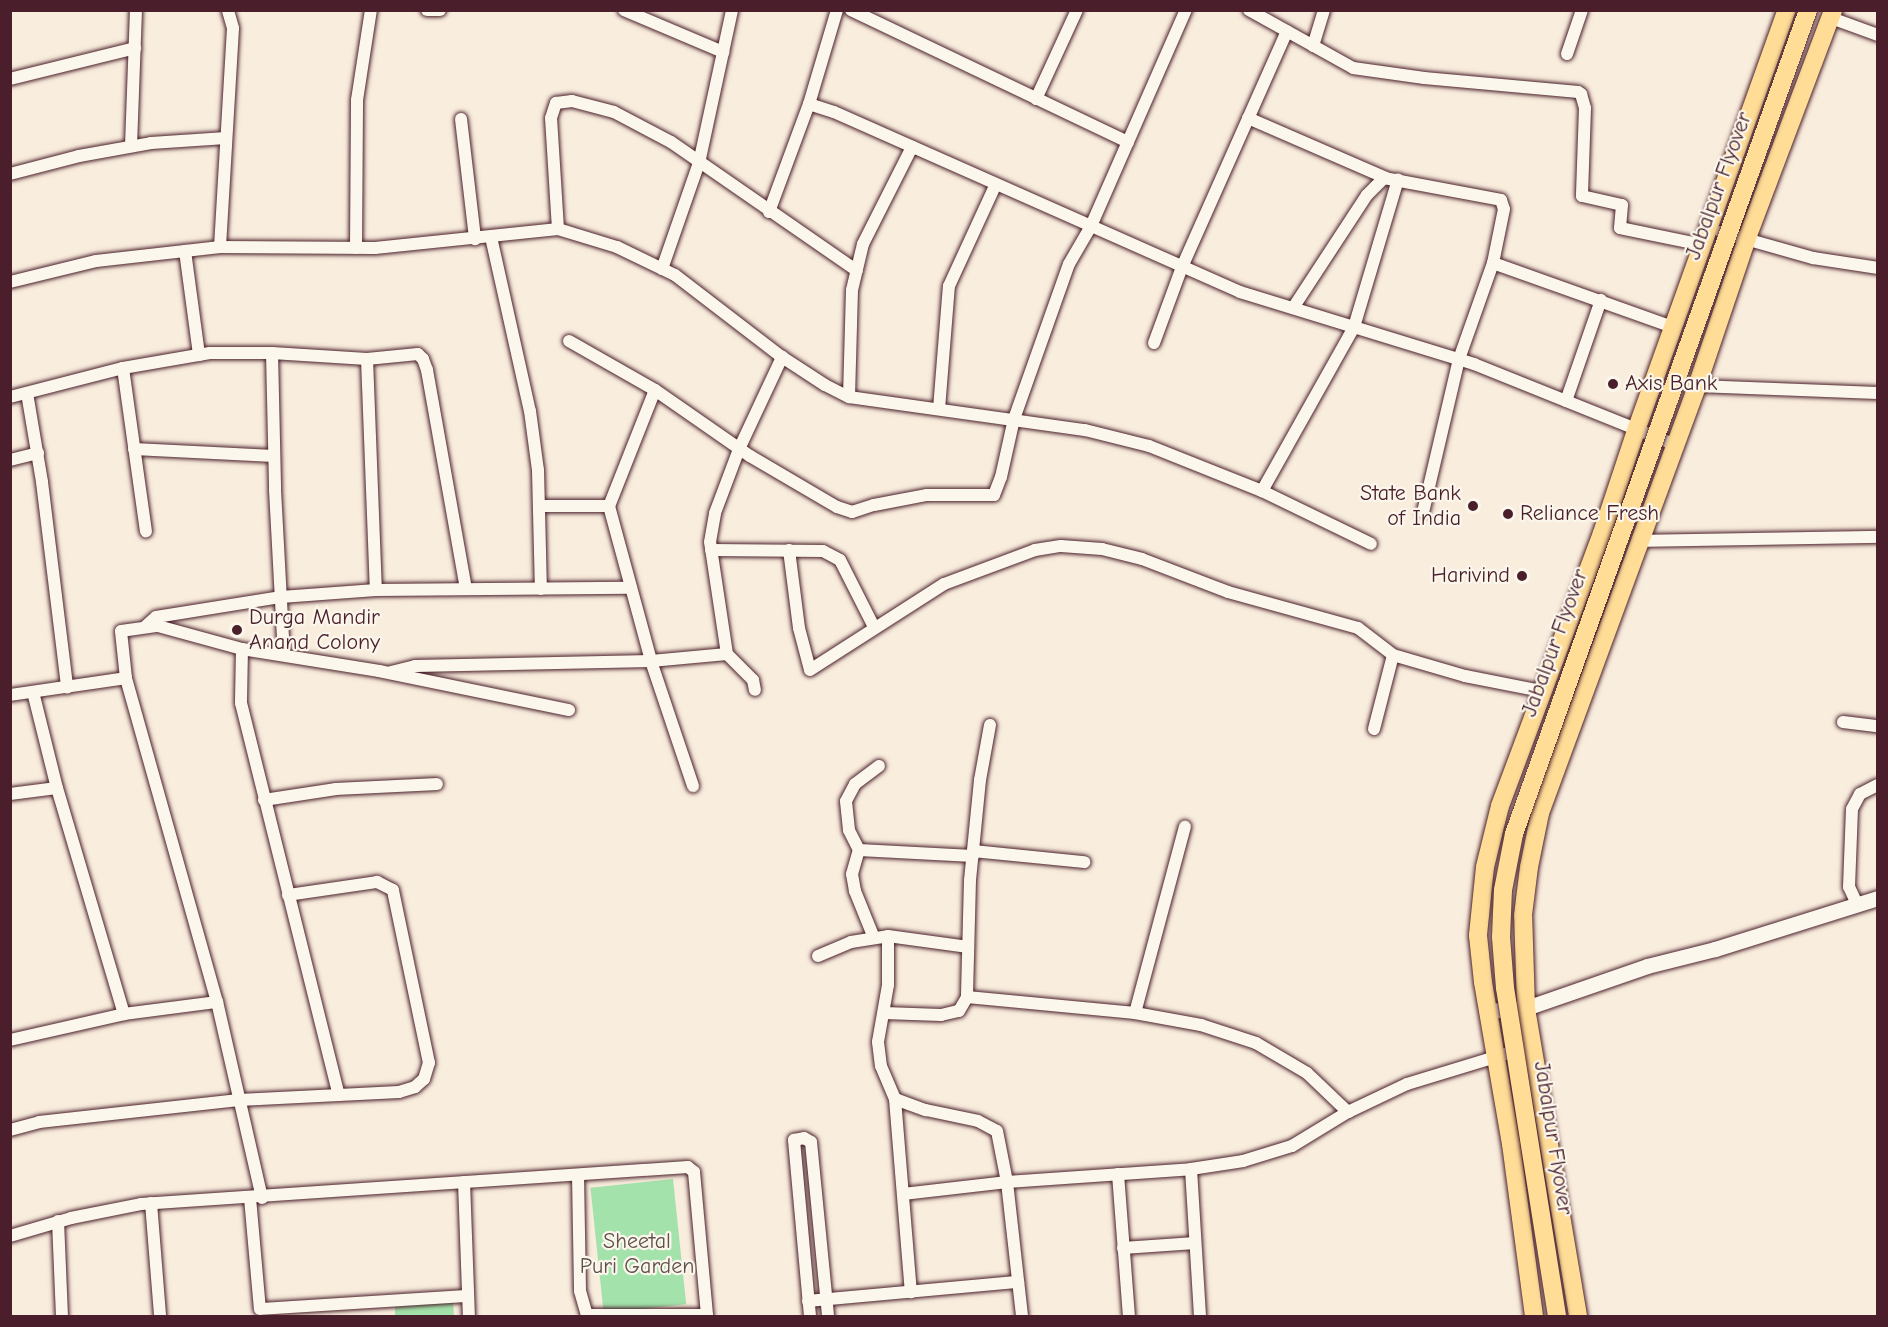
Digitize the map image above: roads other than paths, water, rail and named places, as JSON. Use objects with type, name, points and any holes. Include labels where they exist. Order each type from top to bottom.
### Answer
[{"type":"main road","points":[[1534,1317],[1511,1144],[1487,1011],[1478,935],[1485,867],[1500,806],[1541,691],[1602,533],[1636,428],[1707,237],[1787,10]]},
{"type":"main road","name":"Jabalpur Flyover","points":[[1557,1317],[1505,988],[1501,937],[1503,890],[1514,834],[1808,10]]},
{"type":"main road","points":[[1578,1317],[1526,1008],[1523,915],[1529,867],[1540,813],[1697,386],[1747,238],[1832,14]]},
{"type":"street","points":[[130,146],[136,10]]},
{"type":"street","points":[[220,247],[232,28],[228,10]]},
{"type":"street","points":[[357,248],[357,100],[371,10]]},
{"type":"street","points":[[427,10],[440,10]]},
{"type":"street","points":[[624,10],[723,52]]},
{"type":"street","points":[[662,269],[699,163],[732,10]]},
{"type":"street","points":[[769,212],[809,104],[837,10]]},
{"type":"street","points":[[851,10],[1128,142]]},
{"type":"street","points":[[569,341],[655,390],[739,448],[837,507],[852,512],[874,505],[927,495],[994,495],[1001,477],[1014,419],[1069,264],[1091,226],[1186,10]]},
{"type":"street","points":[[1249,10],[1353,68],[1424,78],[1578,92],[1581,94],[1585,108],[1582,196],[1622,205],[1620,228],[1707,237],[1747,238],[1813,258],[1878,268]]},
{"type":"street","points":[[1312,46],[1324,10]]},
{"type":"street","points":[[1567,54],[1582,10]]},
{"type":"street","points":[[1036,99],[1075,11]]},
{"type":"street","points":[[1832,14],[1878,35]]},
{"type":"street","points":[[1154,343],[1182,267],[1287,31]]},
{"type":"street","points":[[10,79],[135,48]]},
{"type":"street","points":[[558,229],[551,118],[556,103],[572,101],[614,112],[670,142],[856,271]]},
{"type":"street","points":[[809,104],[1240,292],[1459,359],[1636,428],[1675,446]]},
{"type":"street","points":[[1248,118],[1392,179],[1501,200],[1504,209],[1493,263],[1459,359],[1423,512]]},
{"type":"street","points":[[460,119],[475,239]]},
{"type":"street","points":[[10,174],[130,146],[226,138]]},
{"type":"street","points":[[849,397],[852,290],[856,271],[863,244],[912,147]]},
{"type":"street","points":[[1293,308],[1367,195],[1378,182],[1392,179]]},
{"type":"street","points":[[1262,491],[1354,327],[1392,179]]},
{"type":"street","points":[[939,409],[949,286],[996,184]]},
{"type":"street","points":[[10,282],[96,261],[220,247],[357,248],[475,239],[558,229],[617,247],[675,275],[782,357],[825,385],[849,397],[1085,430],[1149,447],[1262,491],[1371,544]]},
{"type":"street","points":[[491,237],[530,411],[538,470],[541,589]]},
{"type":"street","points":[[185,251],[199,355]]},
{"type":"street","points":[[1493,263],[1673,327]]},
{"type":"street","points":[[1566,401],[1601,300]]},
{"type":"street","points":[[272,353],[274,456],[284,655]]},
{"type":"street","points":[[10,397],[123,368],[199,355],[272,353],[367,359],[418,354],[423,359],[427,370],[466,589]]},
{"type":"street","points":[[755,690],[753,680],[727,654],[711,550],[715,513],[739,448],[782,357]]},
{"type":"street","points":[[367,359],[376,590]]},
{"type":"street","points":[[123,368],[146,531]]},
{"type":"street","points":[[1697,386],[1878,393]]},
{"type":"street","points":[[655,390],[609,506],[629,588],[693,786]]},
{"type":"street","points":[[27,393],[38,453],[67,687]]},
{"type":"street","points":[[134,449],[274,456]]},
{"type":"street","points":[[10,460],[38,453]]},
{"type":"street","points":[[538,506],[609,506]]},
{"type":"street","points":[[1640,541],[1878,537]]},
{"type":"street","points":[[789,550],[799,628],[810,670],[944,584],[1035,550],[1061,546],[1102,549],[1142,559],[1228,592],[1358,628],[1393,655],[1466,676],[1541,691]]},
{"type":"street","points":[[711,550],[823,551],[840,560],[874,627]]},
{"type":"street","points":[[146,626],[156,617],[281,597],[376,590],[629,588]]},
{"type":"street","points":[[468,1296],[262,1313],[256,1198],[239,1100],[217,1002],[126,678],[120,631],[158,626],[242,649],[387,673],[569,710]]},
{"type":"street","points":[[242,649],[241,703],[339,1095]]},
{"type":"street","points":[[387,673],[415,666],[651,661],[727,654]]},
{"type":"street","points":[[1374,729],[1393,655]]},
{"type":"street","points":[[10,695],[126,678]]},
{"type":"street","points":[[33,692],[57,788],[124,1014]]},
{"type":"street","points":[[1843,722],[1878,726]]},
{"type":"street","points":[[884,1013],[941,1015],[959,1011],[967,997],[973,853],[980,780],[990,725]]},
{"type":"street","points":[[874,938],[855,891],[852,874],[859,850],[849,830],[846,801],[855,783],[879,766]]},
{"type":"street","points":[[264,800],[336,789],[437,784]]},
{"type":"street","points":[[1857,904],[1849,887],[1852,810],[1860,794],[1878,785]]},
{"type":"street","points":[[10,794],[57,788]]},
{"type":"street","points":[[1135,1013],[1185,826]]},
{"type":"street","points":[[859,850],[973,853],[1084,862]]},
{"type":"street","points":[[10,1130],[39,1122],[239,1100],[399,1092],[415,1087],[424,1079],[429,1063],[393,890],[377,882],[288,895]]},
{"type":"street","points":[[1487,1011],[1526,1008],[1647,966],[1715,949],[1878,898]]},
{"type":"street","points":[[818,956],[851,942],[888,936],[969,947]]},
{"type":"street","points":[[888,936],[888,985],[878,1042],[881,1066],[896,1099],[911,1292]]},
{"type":"street","points":[[967,997],[1135,1013],[1201,1025],[1256,1043],[1306,1073],[1348,1112]]},
{"type":"street","points":[[10,1040],[124,1014],[217,1002]]},
{"type":"street","points":[[903,1194],[1006,1182],[1191,1169],[1243,1161],[1292,1146],[1348,1112],[1407,1084],[1495,1055],[1532,1047]]},
{"type":"street","points":[[896,1099],[926,1110],[978,1121],[997,1131],[1006,1182],[1022,1317]]},
{"type":"street","points":[[810,1317],[794,1140],[804,1138],[810,1142],[828,1317]]},
{"type":"street","points":[[10,1236],[58,1221],[151,1203],[256,1198],[688,1167],[694,1172],[707,1316],[587,1315],[580,1291],[578,1175]]},
{"type":"street","points":[[1191,1169],[1200,1317]]},
{"type":"street","points":[[1118,1174],[1129,1317]]},
{"type":"street","points":[[464,1182],[469,1317]]},
{"type":"street","points":[[151,1203],[159,1317]]},
{"type":"street","points":[[58,1221],[62,1317]]},
{"type":"street","points":[[1124,1248],[1195,1244]]},
{"type":"street","points":[[808,1301],[1018,1282]]},
{"type":"place","name":"Axis Bank","points":[[1613,384]]},
{"type":"place","name":"State Bank of India","points":[[1473,506]]},
{"type":"place","name":"Reliance Fresh","points":[[1508,514]]},
{"type":"place","name":"Harivind","points":[[1522,576]]},
{"type":"place","name":"Durga Mandir Anand Colony","points":[[237,630]]},
{"type":"park label","name":"Sheetal Puri Garden","points":[[637,1254]]}]
